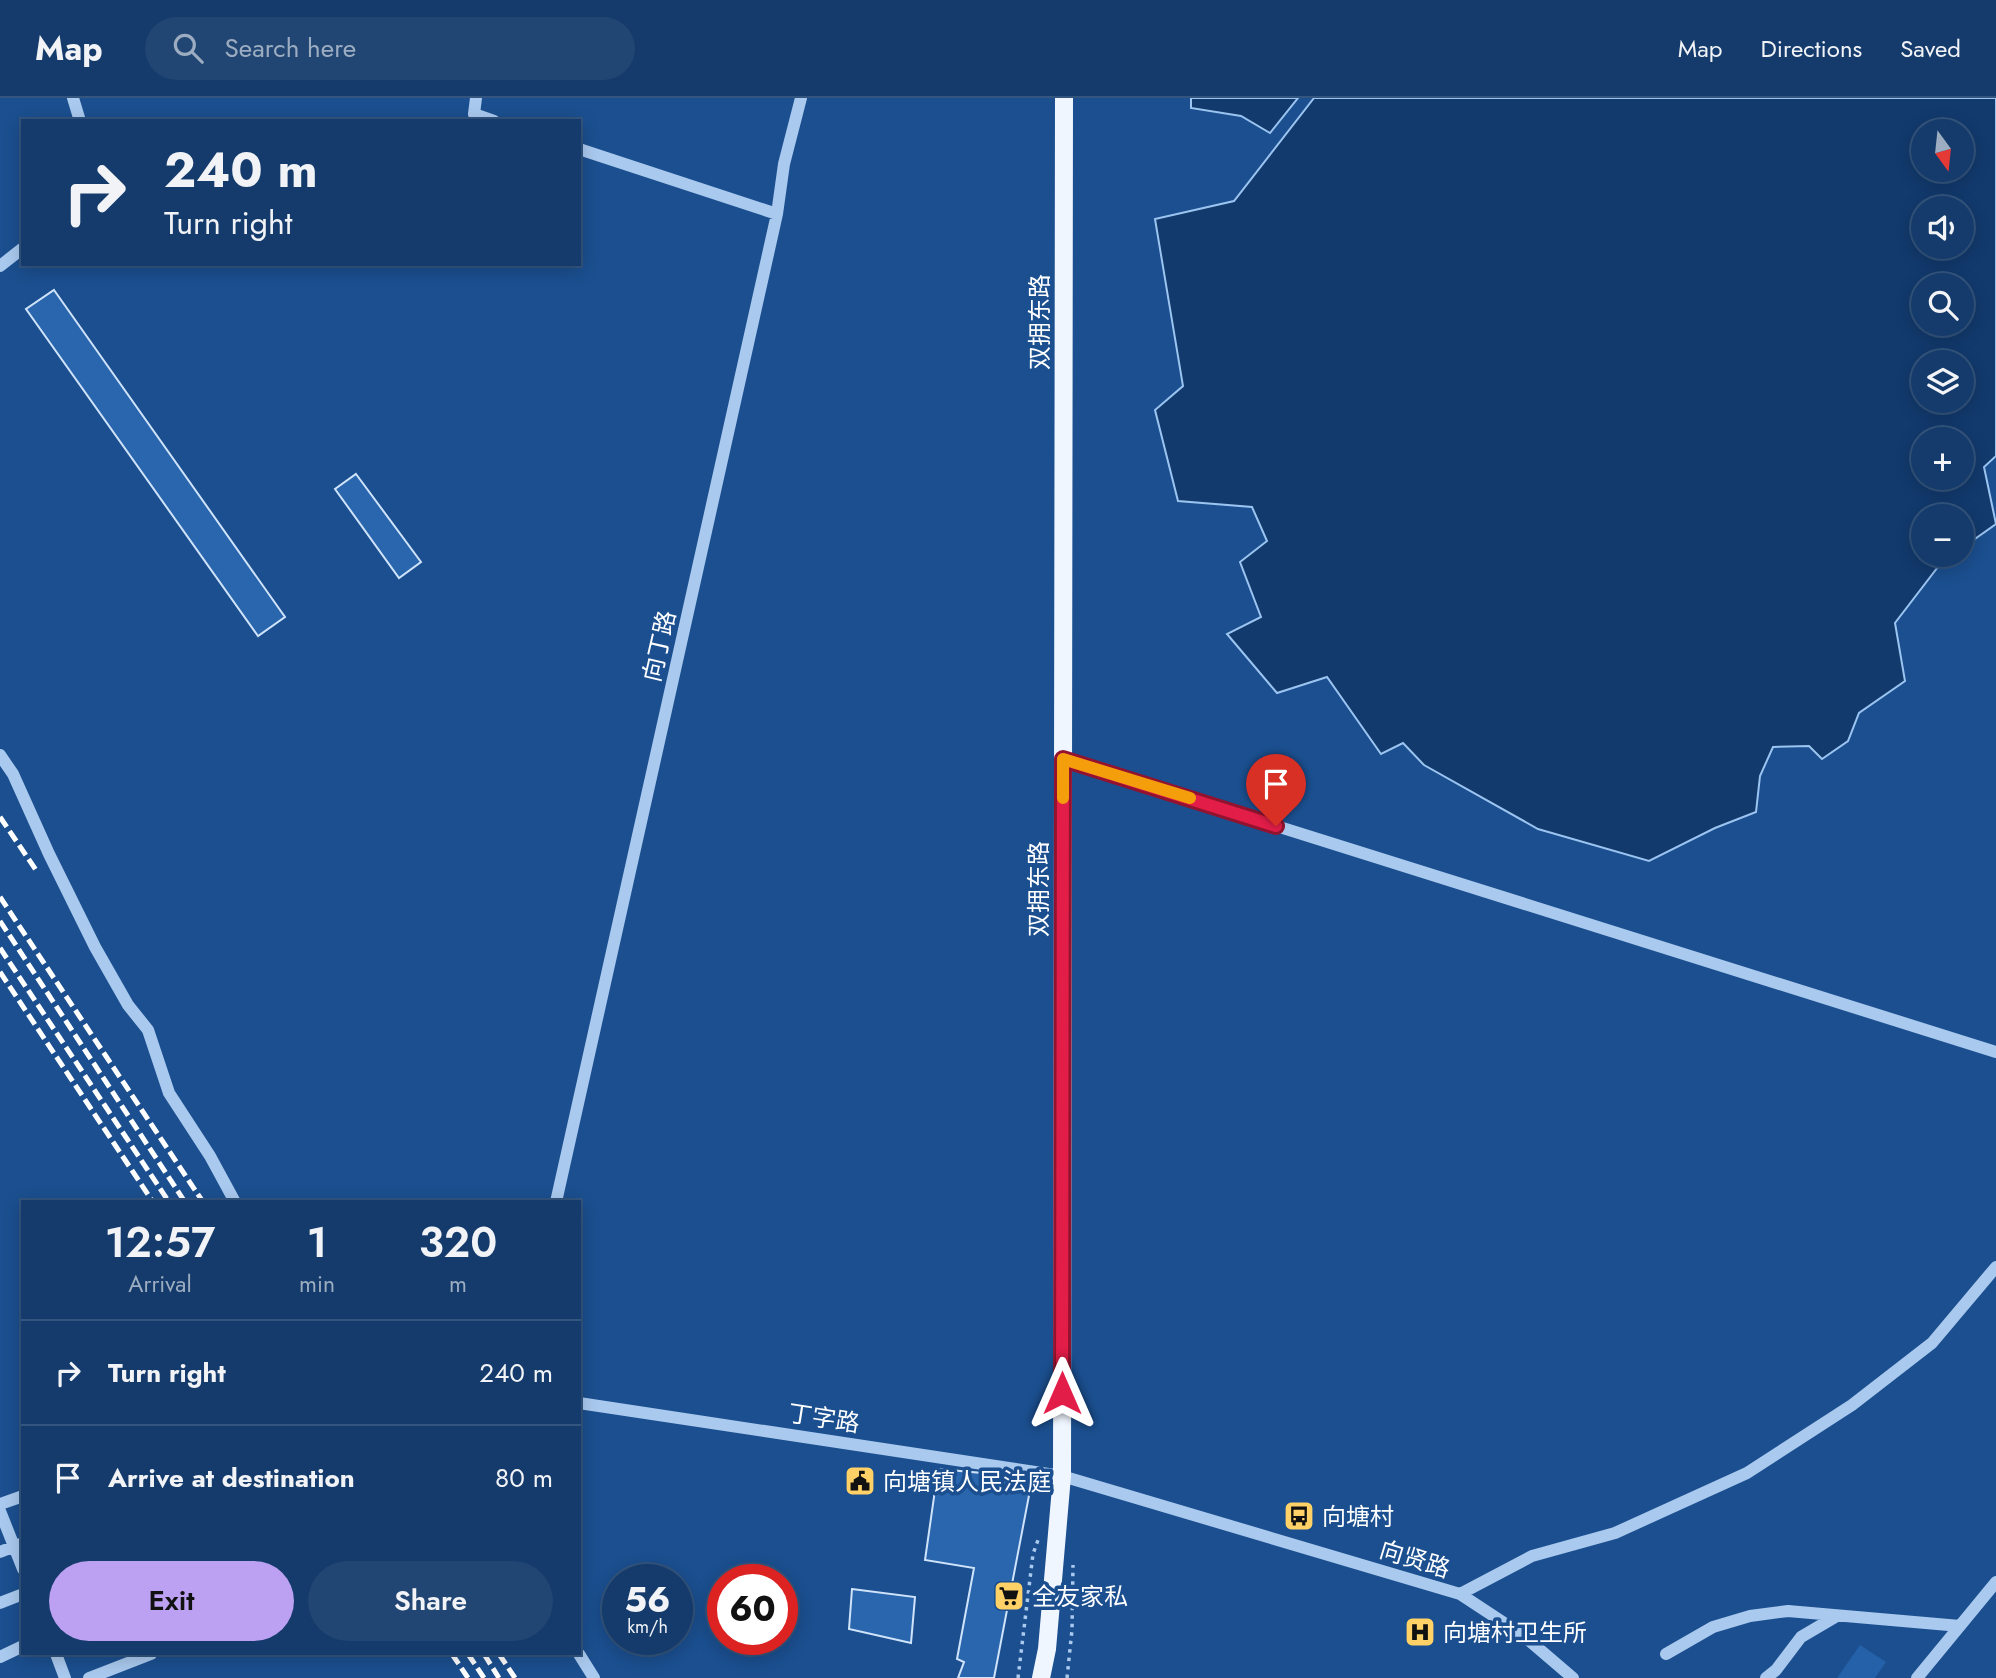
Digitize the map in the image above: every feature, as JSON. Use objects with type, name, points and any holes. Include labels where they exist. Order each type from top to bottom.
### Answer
[{"type":"main road","name":"双拥东路","points":[[1041,1678],[1047,1648],[1062,1476],[1064,98]]},
{"type":"street","points":[[73,98],[79,119]]},
{"type":"street","points":[[476,98],[474,114],[488,119]]},
{"type":"street","name":"向丁路","points":[[555,1200],[777,214],[784,164],[801,98]]},
{"type":"street","points":[[581,150],[777,214]]},
{"type":"street","points":[[0,266],[21,250]]},
{"type":"street","points":[[0,755],[13,774],[95,947],[128,1004],[148,1030],[169,1093],[210,1156],[234,1200]]},
{"type":"street","points":[[1063,759],[1996,1052]]},
{"type":"street","points":[[1460,1594],[1532,1556],[1615,1533],[1748,1472],[1852,1405],[1932,1343],[1996,1267]]},
{"type":"street","name":"丁字路","points":[[581,1402],[1062,1476]]},
{"type":"street","name":"向贤路","points":[[1062,1476],[1460,1594],[1524,1636],[1573,1678]]},
{"type":"street","points":[[0,1504],[21,1497]]},
{"type":"street","points":[[0,1511],[18,1545],[0,1552]]},
{"type":"street","points":[[1917,1678],[1996,1582]]},
{"type":"street","points":[[0,1603],[21,1595]]},
{"type":"street","points":[[1666,1654],[1713,1627],[1750,1616],[1788,1612],[1960,1626]]},
{"type":"street","points":[[1766,1678],[1776,1670],[1801,1637],[1836,1616]]},
{"type":"street","points":[[0,1657],[21,1647]]},
{"type":"street","points":[[56,1655],[65,1678]]},
{"type":"street","points":[[89,1678],[147,1655]]},
{"type":"street","points":[[580,1655],[594,1678]]},
{"type":"shaded area","points":[[1191,98],[1298,98],[1270,133],[1241,116],[1191,108]]},
{"type":"shaded area","points":[[1314,98],[1996,98],[1996,456],[1984,467],[1996,524],[1974,540],[1974,504],[1911,504],[1911,567],[1938,567],[1895,623],[1905,681],[1859,713],[1848,741],[1822,759],[1809,746],[1773,747],[1760,776],[1756,812],[1715,828],[1649,861],[1538,829],[1424,765],[1403,743],[1381,754],[1327,677],[1277,693],[1227,634],[1261,617],[1240,562],[1267,541],[1252,507],[1178,501],[1155,410],[1183,386],[1155,219],[1234,201]]},
{"type":"shaded area","points":[[1860,1645],[1886,1662],[1875,1678],[1837,1678]]},
{"type":"building","points":[[54,290],[285,617],[258,636],[26,309]]},
{"type":"building","points":[[356,474],[421,562],[399,578],[335,489]]},
{"type":"building","points":[[938,1469],[982,1473],[981,1478],[1031,1485],[994,1678],[958,1678],[964,1662],[957,1659],[974,1568],[925,1560]]},
{"type":"building","points":[[852,1589],[915,1597],[911,1643],[849,1629]]},
{"type":"railway","points":[[0,817],[38,873]]},
{"type":"railway","points":[[0,897],[202,1200]]},
{"type":"railway","points":[[0,921],[184,1200]]},
{"type":"railway","points":[[0,948],[168,1200]]},
{"type":"railway","points":[[0,972],[152,1200]]},
{"type":"railway","points":[[453,1655],[468,1678]]},
{"type":"railway","points":[[469,1655],[484,1678]]},
{"type":"railway","points":[[485,1655],[499,1678]]},
{"type":"railway","points":[[500,1655],[515,1678]]},
{"type":"slow traffic","points":[[1063,798],[1063,759],[1190,798]]},
{"type":"place","name":"向塘镇人民法庭","points":[[860,1481]]},
{"type":"place","name":"向塘村","points":[[1299,1516]]},
{"type":"place","name":"全友家私","points":[[1009,1596]]},
{"type":"place","name":"向塘村卫生所","points":[[1420,1632]]},
{"type":"route","points":[[1062,1393],[1063,759],[1276,826]]}]
